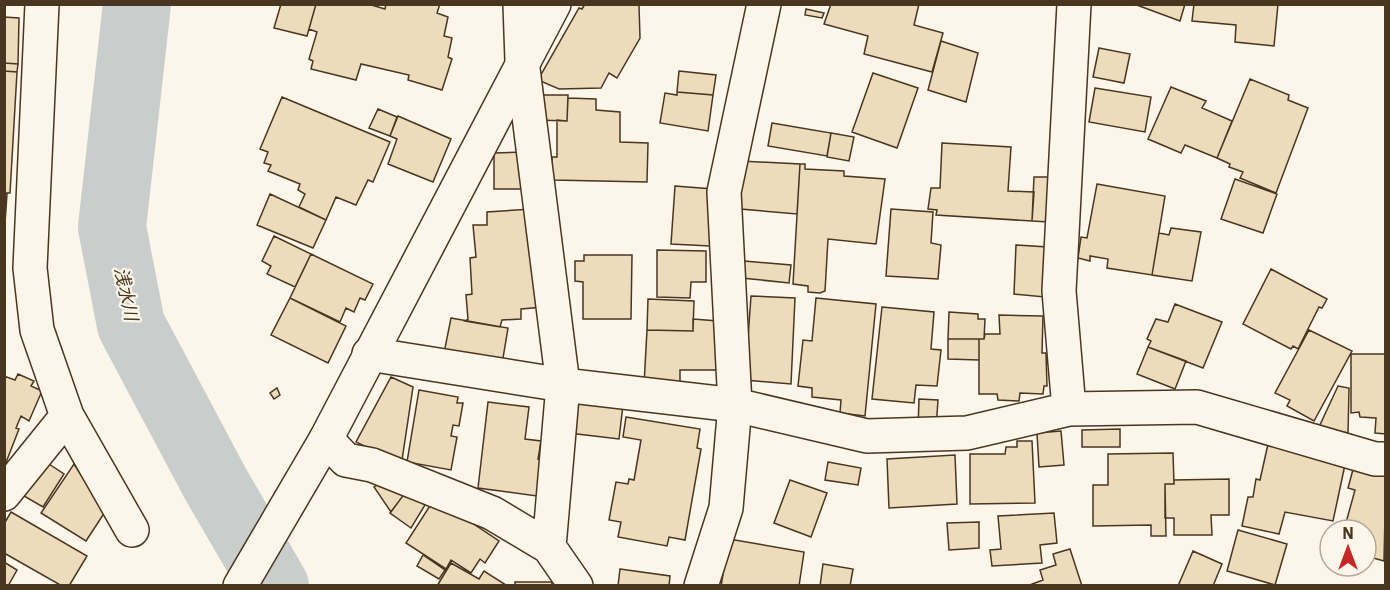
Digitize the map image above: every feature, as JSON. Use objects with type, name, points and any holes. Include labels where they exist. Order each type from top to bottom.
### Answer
[{"type":"street","points":[[42,4],[30,268],[37,330],[67,416],[132,530]]},
{"type":"street","points":[[520,4],[522,61],[563,385],[549,547]]},
{"type":"street","points":[[240,585],[321,446],[554,4]]},
{"type":"street","points":[[701,585],[726,508],[735,405],[724,192],[764,4]]},
{"type":"street","points":[[1068,410],[1059,291],[1074,4]]},
{"type":"street","points":[[369,354],[563,385],[735,405],[867,436],[967,433],[1068,410],[1197,407],[1375,459],[1386,459]]},
{"type":"street","points":[[4,494],[67,416]]},
{"type":"street","points":[[321,446],[346,460],[372,465],[492,513],[549,547],[576,585]]},
{"type":"building","points":[[281,4],[316,4],[307,36],[274,28]]},
{"type":"building","points":[[316,4],[368,4],[385,9],[386,4],[440,4],[437,13],[448,17],[444,36],[452,38],[448,57],[452,59],[442,90],[408,80],[409,75],[361,64],[356,80],[311,69],[313,61],[309,59],[317,32],[309,29]]},
{"type":"building","points":[[585,4],[639,5],[640,38],[617,78],[609,73],[601,88],[559,89],[538,80],[579,8],[582,9]]},
{"type":"building","points":[[831,4],[919,4],[914,25],[943,33],[932,72],[864,54],[868,36],[824,24]]},
{"type":"building","points":[[1134,4],[1185,4],[1180,21]]},
{"type":"building","points":[[1194,4],[1278,4],[1274,46],[1235,42],[1236,25],[1192,21]]},
{"type":"building","points":[[806,9],[824,13],[822,18],[805,15]]},
{"type":"building","points":[[4,17],[19,18],[18,64],[4,63]]},
{"type":"building","points":[[941,41],[978,53],[966,102],[928,90]]},
{"type":"building","points":[[1099,48],[1130,54],[1124,83],[1093,77]]},
{"type":"building","points":[[4,63],[18,64],[17,72],[4,71]]},
{"type":"building","points":[[4,71],[17,72],[10,193],[4,193]]},
{"type":"building","points":[[679,71],[716,75],[713,95],[677,92]]},
{"type":"building","points":[[873,73],[918,88],[897,148],[852,132]]},
{"type":"building","points":[[1250,79],[1289,95],[1288,100],[1308,108],[1276,193],[1240,178],[1243,172],[1229,167],[1230,164],[1217,158]]},
{"type":"building","points":[[1171,87],[1206,101],[1202,108],[1232,121],[1217,158],[1185,145],[1181,153],[1148,139]]},
{"type":"building","points":[[1095,88],[1151,97],[1145,132],[1089,122]]},
{"type":"building","points":[[677,92],[713,95],[708,131],[660,123],[665,93],[677,95]]},
{"type":"building","points":[[539,95],[568,95],[567,121],[538,120]]},
{"type":"building","points":[[282,97],[390,142],[373,182],[368,180],[356,205],[336,197],[326,220],[299,207],[305,194],[298,190],[300,184],[268,171],[271,165],[264,163],[268,152],[260,149]]},
{"type":"building","points":[[568,98],[596,99],[596,110],[620,112],[620,142],[648,143],[647,182],[552,180],[552,157],[557,157],[557,120],[567,121]]},
{"type":"building","points":[[378,109],[397,117],[390,136],[369,128]]},
{"type":"building","points":[[398,116],[451,139],[433,182],[388,164],[397,139],[390,136]]},
{"type":"building","points":[[772,123],[831,133],[827,156],[768,146]]},
{"type":"building","points":[[831,133],[854,137],[849,161],[827,157]]},
{"type":"building","points":[[942,143],[1011,147],[1008,191],[1034,192],[1032,221],[936,215],[937,210],[928,209],[931,188],[940,188]]},
{"type":"building","points":[[525,152],[525,189],[494,189],[494,153]]},
{"type":"building","points":[[741,161],[800,164],[797,214],[740,209]]},
{"type":"building","points":[[800,164],[805,164],[805,169],[844,171],[844,176],[885,179],[876,244],[828,239],[825,291],[820,293],[808,292],[808,286],[793,284]]},
{"type":"building","points":[[1034,177],[1052,177],[1049,222],[1032,221]]},
{"type":"building","points":[[1235,179],[1277,194],[1263,233],[1221,219]]},
{"type":"building","points":[[1097,184],[1165,196],[1152,275],[1107,268],[1108,259],[1090,256],[1090,261],[1078,258],[1081,237],[1087,238]]},
{"type":"building","points":[[675,186],[713,189],[710,246],[671,244]]},
{"type":"building","points":[[4,193],[7,194],[5,223],[4,223]]},
{"type":"building","points":[[270,194],[326,220],[313,248],[257,225]]},
{"type":"building","points":[[532,209],[544,307],[521,309],[521,319],[502,320],[500,327],[465,321],[468,319],[466,295],[472,294],[470,258],[476,257],[473,225],[487,225],[487,212]]},
{"type":"building","points":[[891,209],[933,212],[931,243],[941,245],[938,279],[886,276]]},
{"type":"building","points":[[1171,228],[1201,232],[1192,281],[1152,275],[1159,233],[1169,235]]},
{"type":"building","points":[[274,236],[311,254],[295,287],[267,274],[271,266],[262,261]]},
{"type":"building","points":[[1016,245],[1048,247],[1045,297],[1014,294]]},
{"type":"building","points":[[657,250],[706,251],[706,282],[691,282],[690,298],[657,297]]},
{"type":"building","points":[[311,254],[373,284],[365,300],[360,298],[354,312],[346,308],[340,322],[290,298]]},
{"type":"building","points":[[584,255],[632,255],[631,319],[583,319],[583,282],[575,281],[575,261],[584,261]]},
{"type":"building","points":[[744,261],[791,265],[789,283],[742,278]]},
{"type":"building","points":[[1271,269],[1327,299],[1322,308],[1319,307],[1298,349],[1293,346],[1291,349],[1243,324]]},
{"type":"building","points":[[751,296],[795,298],[791,384],[745,380]]},
{"type":"building","points":[[290,298],[346,326],[328,363],[271,335]]},
{"type":"building","points":[[816,298],[876,304],[865,416],[840,413],[841,400],[812,397],[812,388],[798,386],[803,340],[812,341]]},
{"type":"building","points":[[648,299],[694,301],[693,331],[647,330]]},
{"type":"building","points":[[1175,304],[1222,322],[1203,368],[1148,347],[1151,341],[1147,339],[1156,319],[1168,322]]},
{"type":"building","points":[[882,307],[934,312],[931,349],[941,350],[937,386],[916,385],[914,403],[872,399]]},
{"type":"building","points":[[949,312],[978,314],[978,319],[985,319],[984,339],[948,339]]},
{"type":"building","points":[[999,315],[1043,316],[1042,353],[1046,353],[1047,386],[1044,386],[1043,394],[1020,393],[1019,401],[998,400],[997,394],[979,394],[979,339],[984,339],[985,334],[1000,334]]},
{"type":"building","points":[[451,318],[508,328],[501,370],[443,358]]},
{"type":"building","points":[[693,319],[718,321],[716,370],[680,370],[680,387],[644,385],[647,330],[693,331]]},
{"type":"building","points":[[1309,330],[1352,351],[1314,421],[1287,406],[1290,400],[1275,393]]},
{"type":"building","points":[[948,339],[979,339],[979,360],[948,359]]},
{"type":"building","points":[[1148,347],[1186,361],[1175,389],[1137,374]]},
{"type":"building","points":[[1351,354],[1386,354],[1386,434],[1375,433],[1376,418],[1360,417],[1359,412],[1351,413]]},
{"type":"building","points":[[18,374],[34,381],[31,386],[42,391],[29,421],[21,416],[16,428],[19,429],[5,465],[4,376],[15,380]]},
{"type":"building","points":[[391,377],[413,387],[402,460],[387,457],[356,442]]},
{"type":"building","points":[[1338,386],[1349,388],[1348,433],[1319,427]]},
{"type":"building","points":[[277,388],[280,395],[274,399],[270,393]]},
{"type":"building","points":[[419,390],[458,397],[457,403],[463,403],[459,426],[453,425],[451,436],[457,437],[451,470],[407,462]]},
{"type":"building","points":[[573,399],[623,405],[619,439],[569,433]]},
{"type":"building","points":[[919,399],[938,400],[936,429],[918,429]]},
{"type":"building","points":[[488,402],[529,407],[525,439],[541,441],[538,459],[547,460],[544,497],[478,488]]},
{"type":"building","points":[[626,417],[700,429],[697,448],[701,449],[685,540],[669,537],[667,546],[618,537],[621,522],[609,520],[616,482],[628,484],[629,479],[634,480],[641,440],[623,437]]},
{"type":"building","points":[[1120,429],[1120,447],[1082,447],[1082,430]]},
{"type":"building","points":[[1061,431],[1064,465],[1039,467],[1037,433]]},
{"type":"building","points":[[1017,441],[1032,441],[1035,503],[970,504],[970,454],[1005,454],[1006,447],[1017,447]]},
{"type":"building","points":[[1268,444],[1346,460],[1334,518],[1318,518],[1285,512],[1279,534],[1242,526],[1248,497],[1253,497],[1256,479],[1260,480]]},
{"type":"building","points":[[1173,453],[1174,484],[1165,484],[1166,536],[1151,536],[1151,525],[1093,526],[1093,485],[1108,485],[1108,454]]},
{"type":"building","points":[[955,455],[957,504],[889,508],[887,459]]},
{"type":"building","points":[[46,462],[64,474],[43,507],[24,496]]},
{"type":"building","points":[[828,462],[861,468],[858,485],[825,480]]},
{"type":"building","points":[[1355,462],[1386,471],[1384,561],[1378,559],[1378,518],[1347,518],[1355,490],[1348,488]]},
{"type":"building","points":[[74,464],[105,512],[86,541],[41,513]]},
{"type":"building","points":[[1229,479],[1229,515],[1211,515],[1212,535],[1174,535],[1174,518],[1165,518],[1165,484],[1174,484],[1174,480]]},
{"type":"building","points":[[790,480],[827,493],[811,537],[774,523]]},
{"type":"building","points":[[378,484],[405,493],[391,512],[374,487]]},
{"type":"building","points":[[405,493],[428,500],[411,528],[390,513]]},
{"type":"building","points":[[435,498],[499,541],[485,563],[480,559],[471,573],[451,560],[446,569],[406,543]]},
{"type":"building","points":[[11,512],[87,556],[69,586],[62,586],[4,553],[4,524]]},
{"type":"building","points":[[1054,513],[1057,543],[1040,545],[1042,563],[992,566],[990,550],[1001,549],[998,516]]},
{"type":"building","points":[[979,522],[979,548],[949,550],[947,523]]},
{"type":"building","points":[[1238,530],[1287,544],[1275,585],[1227,571]]},
{"type":"building","points":[[729,539],[804,552],[799,586],[721,586]]},
{"type":"building","points":[[1070,549],[1082,586],[1027,586],[1043,580],[1040,570],[1056,565],[1053,554]]},
{"type":"building","points":[[1193,551],[1222,564],[1213,586],[1178,586]]},
{"type":"building","points":[[423,555],[445,570],[439,579],[417,566]]},
{"type":"building","points":[[4,562],[17,570],[8,586],[4,586]]},
{"type":"building","points":[[451,563],[479,579],[484,571],[506,585],[437,586]]},
{"type":"building","points":[[823,564],[853,569],[850,586],[820,586]]},
{"type":"building","points":[[620,569],[670,576],[669,586],[618,586]]},
{"type":"building","points":[[515,582],[552,582],[552,586],[515,586]]},
{"type":"waterway","name":"浅水川","points":[[137,4],[112,227],[131,325],[215,483],[275,586]]}]
